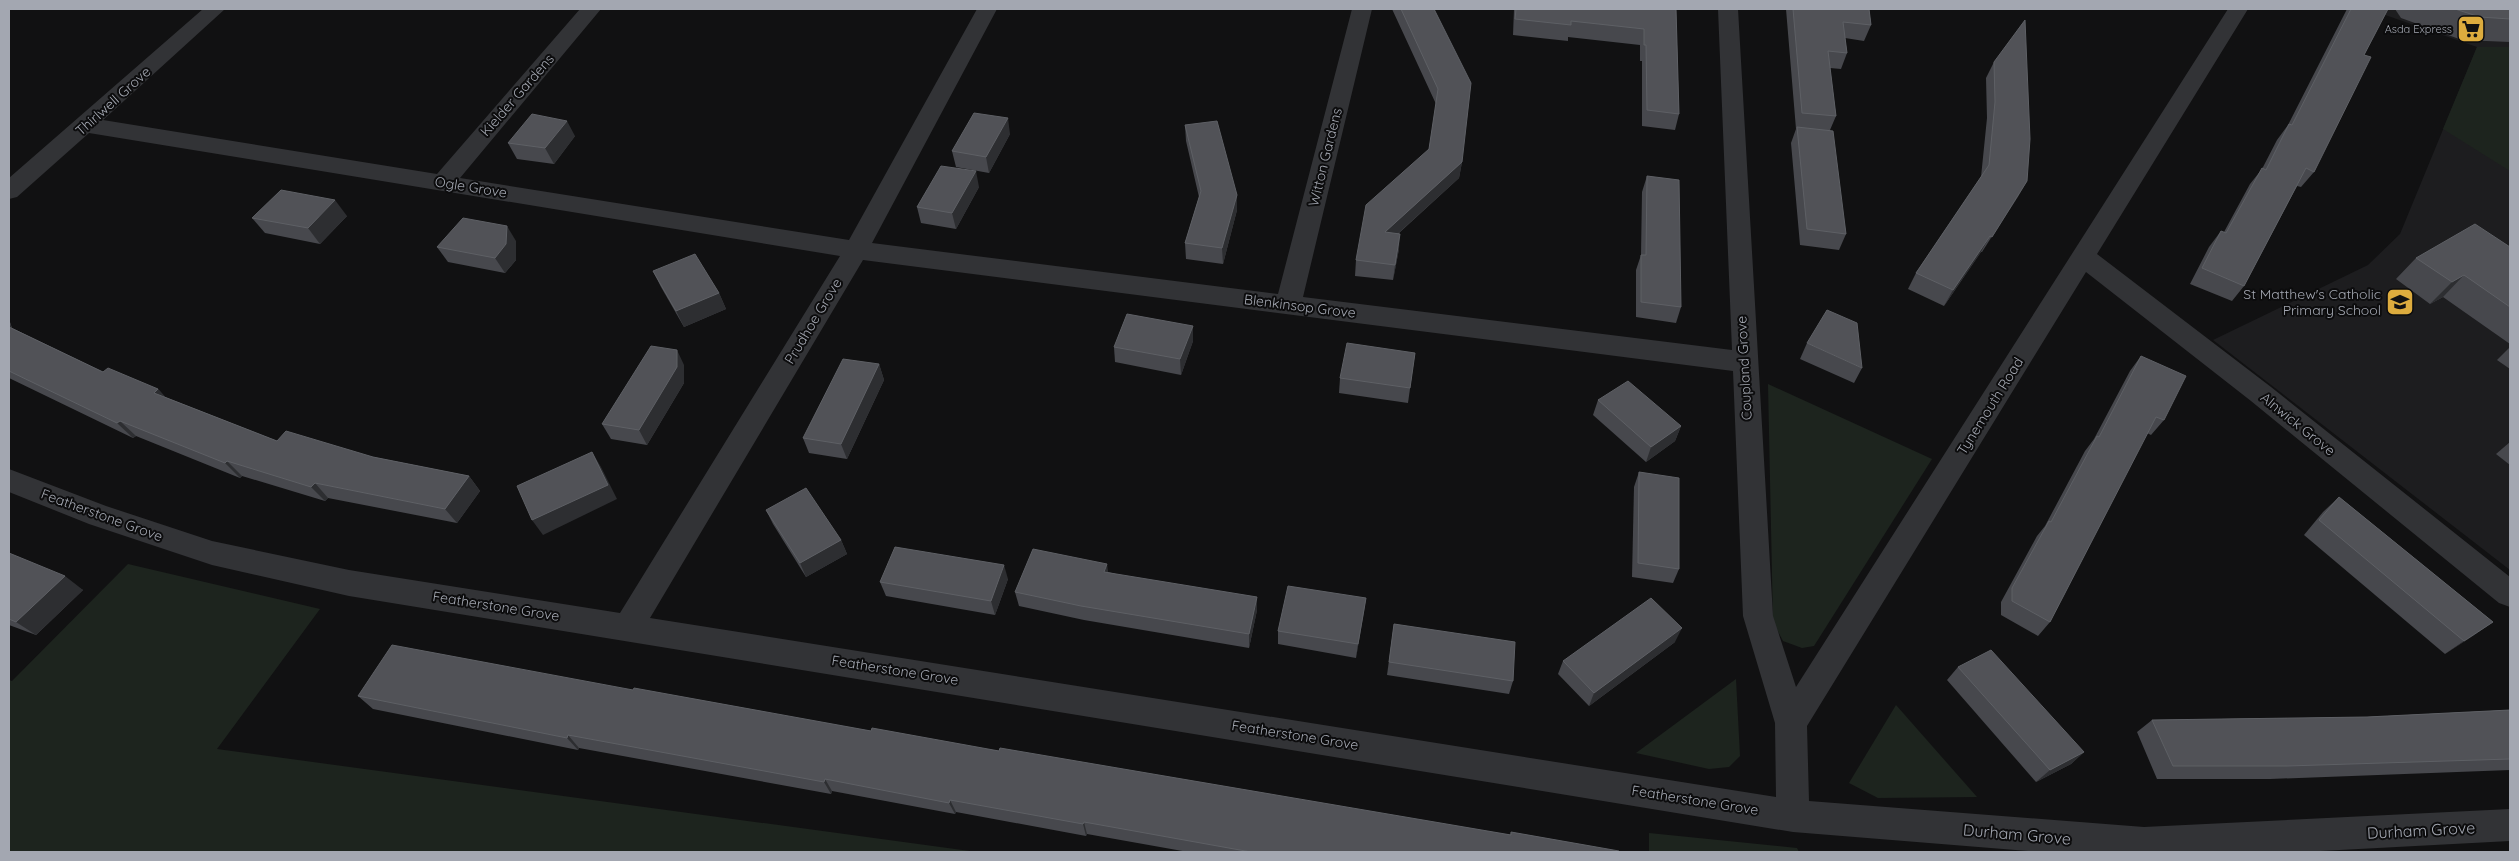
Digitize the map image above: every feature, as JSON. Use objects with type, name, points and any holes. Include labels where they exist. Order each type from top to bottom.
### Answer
[{"type":"street","name":"Thirlwell Grove","points":[[9,191],[86,125],[215,9]]},
{"type":"street","name":"Kielder Gardens","points":[[443,182],[591,9]]},
{"type":"street","name":"Prudhoe Grove","points":[[628,626],[856,250],[987,9]]},
{"type":"street","name":"Witton Gardens","points":[[1288,305],[1362,9]]},
{"type":"street","name":"Coupland Grove","points":[[1725,9],[1758,616],[1791,723]]},
{"type":"street","name":"Tynemouth Road","points":[[1791,723],[2238,9]]},
{"type":"street","name":"Ogle Grove","points":[[86,125],[856,250]]},
{"type":"street","name":"Blenkinsop Grove","points":[[856,250],[1744,362]]},
{"type":"street","name":"Alnwick Grove","points":[[2084,257],[2268,400],[2510,594]]},
{"type":"street","name":"Featherstone Grove","points":[[9,480],[99,516],[212,553],[349,583],[628,626],[1793,816]]},
{"type":"street","points":[[1791,723],[1793,816]]},
{"type":"street","name":"Durham Grove","points":[[1793,816],[2144,844],[2510,825]]},
{"type":"shaded area","name":"St Matthew's Catholic Primary School","points":[[2368,9],[2510,9],[2510,570],[2213,340],[2368,265],[2400,234],[2477,47]]},
{"type":"shaded area","points":[[2477,47],[2510,47],[2510,171],[2443,129]]},
{"type":"shaded area","points":[[1768,384],[1932,459],[1814,646],[1802,648],[1783,641],[1773,622]]},
{"type":"shaded area","points":[[128,564],[320,609],[217,749],[977,852],[9,852],[9,680],[12,681]]},
{"type":"shaded area","points":[[1736,679],[1740,756],[1729,767],[1709,769],[1636,753]]},
{"type":"shaded area","points":[[1896,705],[1977,797],[1878,798],[1849,783]]},
{"type":"shaded area","points":[[1649,833],[1797,848],[1799,852],[1649,852]]},
{"type":"building","points":[[1401,9],[1434,9],[1471,83],[1462,162],[1385,232],[1400,234],[1395,265],[1356,260],[1366,205],[1429,149],[1438,89]]},
{"type":"building","points":[[1516,9],[1676,9],[1679,114],[1647,110],[1644,29],[1571,21],[1571,25],[1515,19]]},
{"type":"building","points":[[1793,9],[1869,9],[1871,25],[1843,22],[1847,53],[1828,51],[1836,116],[1802,113]]},
{"type":"building","points":[[2351,9],[2388,9],[2364,55],[2371,57],[2314,172],[2306,168],[2244,286],[2202,268],[2221,231],[2226,233],[2262,168],[2266,170],[2289,124],[2292,125]]},
{"type":"building","points":[[2455,9],[2510,9],[2510,19],[2480,17]]},
{"type":"building","points":[[2025,20],[2030,139],[2027,181],[1992,237],[1990,236],[1953,290],[1916,273],[1989,165],[1995,102],[1994,62]]},
{"type":"building","points":[[974,113],[1008,118],[986,157],[952,151]]},
{"type":"building","points":[[532,114],[567,121],[545,148],[508,143]]},
{"type":"building","points":[[1217,121],[1237,195],[1222,248],[1185,243],[1201,191],[1185,125]]},
{"type":"building","points":[[1797,127],[1833,131],[1846,234],[1807,229]]},
{"type":"building","points":[[941,166],[976,171],[952,213],[917,207]]},
{"type":"building","points":[[1647,176],[1679,180],[1681,307],[1641,302],[1641,255],[1646,255]]},
{"type":"building","points":[[281,190],[335,200],[308,228],[252,218]]},
{"type":"building","points":[[463,218],[507,226],[506,244],[495,258],[437,247]]},
{"type":"building","points":[[2475,224],[2510,247],[2510,307],[2464,275],[2452,282],[2416,258]]},
{"type":"building","points":[[695,254],[719,293],[676,311],[653,271]]},
{"type":"building","points":[[1827,310],[1857,323],[1862,368],[1807,343]]},
{"type":"building","points":[[1127,314],[1193,326],[1180,359],[1114,347]]},
{"type":"building","points":[[9,327],[103,372],[108,368],[158,389],[154,393],[277,441],[286,431],[373,457],[469,476],[445,509],[315,483],[311,487],[227,461],[225,463],[120,421],[117,423],[9,371]]},
{"type":"building","points":[[1347,343],[1415,353],[1410,388],[1340,378]]},
{"type":"building","points":[[651,346],[677,350],[677,367],[639,430],[602,424]]},
{"type":"building","points":[[2141,356],[2186,376],[2164,420],[2156,417],[2050,622],[2012,601],[2012,588],[2049,521],[2051,522],[2097,436],[2099,437]]},
{"type":"building","points":[[843,359],[879,364],[841,444],[803,438]]},
{"type":"building","points":[[1628,381],[1681,426],[1651,447],[1598,400]]},
{"type":"building","points":[[592,452],[608,485],[532,520],[517,486]]},
{"type":"building","points":[[1639,472],[1679,478],[1679,569],[1638,563]]},
{"type":"building","points":[[806,488],[841,540],[800,563],[766,510]]},
{"type":"building","points":[[2339,497],[2493,622],[2464,641],[2319,520]]},
{"type":"building","points":[[895,547],[1004,565],[991,601],[880,582]]},
{"type":"building","points":[[1033,549],[1107,564],[1104,572],[1257,597],[1249,634],[1081,606],[1015,592]]},
{"type":"building","points":[[9,553],[65,576],[16,622],[9,619]]},
{"type":"building","points":[[1288,586],[1366,598],[1358,644],[1278,631]]},
{"type":"building","points":[[1651,598],[1682,628],[1594,693],[1563,661]]},
{"type":"building","points":[[1394,624],[1515,642],[1513,681],[1389,662]]},
{"type":"building","points":[[392,645],[633,690],[634,688],[871,731],[872,728],[999,751],[1000,748],[1511,835],[1511,832],[1619,852],[1251,852],[950,800],[949,803],[825,779],[824,782],[568,735],[567,738],[358,696]]},
{"type":"building","points":[[1991,650],[2084,752],[2050,770],[1958,667]]},
{"type":"building","points":[[2510,710],[2510,759],[2287,766],[2173,766],[2152,720],[2367,717]]},
{"type":"place","name":"Asda Express","points":[[2471,29]]},
{"type":"place","name":"St Matthew's Catholic Primary School","points":[[2400,302]]}]
